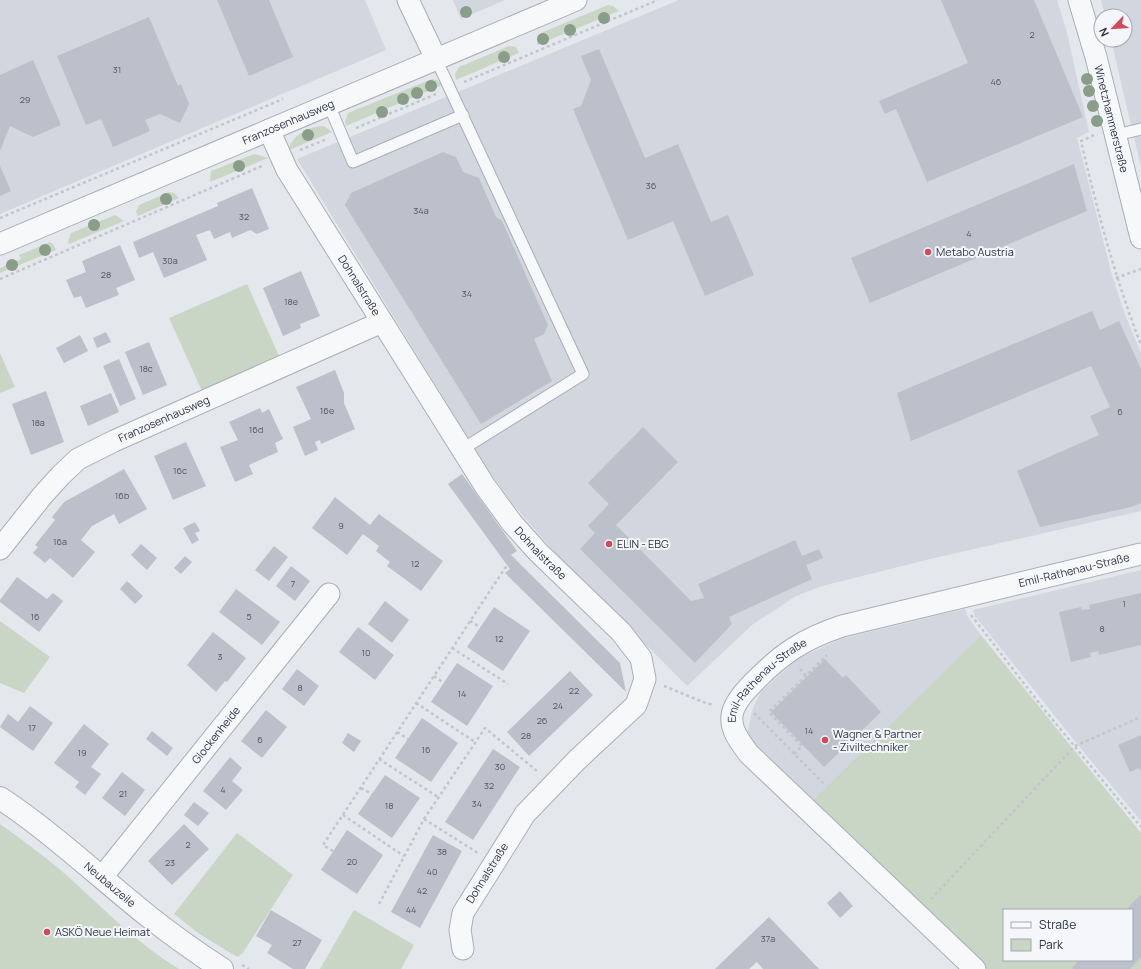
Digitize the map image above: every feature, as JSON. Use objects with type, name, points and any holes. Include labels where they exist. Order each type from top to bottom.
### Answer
[{"type":"street","points":[[408,0],[436,59]]},
{"type":"street","name":"Franzosenhausweg","points":[[0,244],[576,0]]},
{"type":"street","name":"Winetzhammerstraße","points":[[1079,0],[1096,57],[1141,238]]},
{"type":"street","name":"Dohnalstraße","points":[[269,130],[287,170],[461,450],[512,524],[621,632],[641,658],[645,679],[636,705],[553,784],[525,814],[463,913],[460,930],[463,950]]},
{"type":"street","name":"Franzosenhausweg","points":[[0,549],[42,496],[78,459],[126,435],[382,322]]},
{"type":"street","name":"Emil-Rathenau-Straße","points":[[975,969],[749,754],[740,742],[734,729],[732,716],[742,708],[746,690],[774,661],[787,651],[822,633],[842,626],[1141,554]]},
{"type":"street","name":"Glockenheide","points":[[102,877],[329,594]]},
{"type":"street","name":"Neubauzeile","points":[[0,798],[56,838],[184,944],[222,969]]},
{"type":"lane","points":[[436,59],[583,374],[461,450]]},
{"type":"lane","points":[[329,105],[353,162],[463,115]]},
{"type":"lane","points":[[1114,130],[1141,129]]},
{"type":"path","points":[[0,218],[291,96]]},
{"type":"path","points":[[1114,130],[1080,141],[1116,278],[1141,345]]},
{"type":"path","points":[[1116,278],[1141,269]]},
{"type":"path","points":[[333,851],[323,845],[504,568],[531,544]]},
{"type":"path","points":[[968,610],[984,634],[1141,826]]},
{"type":"path","points":[[470,621],[480,627]]},
{"type":"path","points":[[452,648],[508,684]]},
{"type":"path","points":[[794,754],[802,746],[769,712],[832,651]]},
{"type":"path","points":[[434,676],[444,683]]},
{"type":"path","points":[[645,679],[684,693],[708,704],[742,708],[794,754],[823,783]]},
{"type":"path","points":[[416,703],[475,742]]},
{"type":"path","points":[[917,914],[1075,746],[1141,717]]},
{"type":"path","points":[[379,904],[424,819],[485,728],[553,784]]},
{"type":"path","points":[[397,732],[408,739]]},
{"type":"path","points":[[379,759],[438,798]]},
{"type":"path","points":[[361,788],[372,794]]},
{"type":"path","points":[[343,816],[404,856]]},
{"type":"path","points":[[424,819],[493,863]]},
{"type":"shaded area","points":[[0,0],[365,0],[386,50],[0,214]]},
{"type":"shaded area","points":[[453,0],[505,0],[461,19]]},
{"type":"shaded area","points":[[679,0],[1057,0],[1067,33],[1089,132],[1077,138],[1112,275],[1124,312],[1141,353],[1141,511],[930,559],[822,586],[796,596],[752,625],[687,686],[555,553],[512,503],[484,464],[297,159]]},
{"type":"shaded area","points":[[1101,0],[1141,0],[1141,167],[1113,48],[1133,48],[1133,8],[1103,8]]},
{"type":"shaded area","points":[[1141,570],[1141,821],[975,616],[973,610]]},
{"type":"shaded area","points":[[965,609],[968,617],[981,635],[809,804],[753,747],[747,734],[753,708],[761,692],[797,659],[840,639]]},
{"type":"green space","points":[[608,5],[613,6],[619,11],[537,45],[537,37],[541,33]]},
{"type":"green space","points":[[509,46],[516,47],[519,53],[456,80],[455,74],[459,67]]},
{"type":"green space","points":[[432,79],[437,80],[442,85],[346,126],[345,121],[348,113]]},
{"type":"green space","points":[[319,126],[324,126],[332,132],[289,150],[293,140],[302,132]]},
{"type":"green space","points":[[254,154],[268,158],[210,182],[211,171]]},
{"type":"green space","points":[[169,192],[174,193],[179,198],[138,216],[136,212],[139,205]]},
{"type":"green space","points":[[115,215],[124,221],[69,244],[68,241],[71,233]]},
{"type":"green space","points":[[50,242],[56,250],[0,273],[0,268],[21,259],[19,255]]},
{"type":"green space","points":[[247,284],[279,356],[202,391],[169,318]]},
{"type":"green space","points":[[0,353],[15,387],[0,393]]},
{"type":"green space","points":[[0,621],[50,657],[24,693],[0,683]]},
{"type":"green space","points":[[981,635],[1141,833],[1141,969],[984,969],[809,804]]},
{"type":"green space","points":[[0,824],[28,844],[73,881],[137,939],[164,960],[179,969],[0,969]]},
{"type":"green space","points":[[237,833],[293,875],[242,954],[237,957],[198,933],[174,914]]},
{"type":"green space","points":[[354,910],[414,945],[401,969],[320,969]]},
{"type":"building","points":[[217,0],[269,0],[293,57],[249,76]]},
{"type":"building","points":[[941,0],[1034,0],[1083,117],[927,182],[896,109],[885,114],[879,101],[968,63]]},
{"type":"building","points":[[149,17],[178,86],[181,84],[189,104],[180,123],[160,114],[145,120],[150,131],[113,147],[101,119],[86,125],[57,56]]},
{"type":"building","points":[[599,49],[645,158],[678,144],[711,222],[728,215],[754,275],[705,296],[673,221],[628,240],[573,109],[581,106],[591,80],[581,56]]},
{"type":"building","points":[[33,60],[61,125],[33,137],[10,126],[0,151],[0,75]]},
{"type":"building","points":[[443,152],[456,157],[463,172],[479,178],[496,217],[502,221],[548,325],[544,334],[534,339],[552,381],[481,424],[345,205],[351,193]]},
{"type":"building","points":[[1074,164],[1087,211],[870,303],[851,258]]},
{"type":"building","points":[[0,166],[11,191],[0,196]]},
{"type":"building","points":[[252,188],[269,229],[257,234],[250,230],[232,238],[230,232],[214,239],[210,230],[196,235],[207,260],[164,278],[153,252],[139,258],[133,242],[218,206],[217,203]]},
{"type":"building","points":[[120,245],[135,280],[116,288],[119,295],[86,308],[81,296],[74,298],[66,280],[86,272],[82,261]]},
{"type":"building","points":[[301,271],[320,316],[300,324],[301,328],[283,336],[263,288]]},
{"type":"building","points":[[1092,311],[1100,330],[1119,321],[1141,369],[1141,503],[1131,507],[1040,527],[1017,471],[1099,435],[1090,416],[1110,407],[1091,366],[911,441],[897,393]]},
{"type":"building","points":[[106,332],[111,342],[97,348],[93,338]]},
{"type":"building","points":[[80,335],[88,351],[64,363],[56,348]]},
{"type":"building","points":[[149,342],[167,385],[143,395],[125,352]]},
{"type":"building","points":[[119,359],[136,399],[120,406],[103,366]]},
{"type":"building","points":[[335,370],[344,393],[344,403],[355,429],[321,444],[320,440],[315,442],[318,450],[305,456],[293,427],[311,419],[296,387]]},
{"type":"building","points":[[46,391],[64,442],[31,455],[12,404]]},
{"type":"building","points":[[111,393],[119,412],[88,426],[80,406]]},
{"type":"building","points":[[260,408],[262,413],[269,409],[283,439],[275,443],[278,452],[249,465],[253,474],[235,482],[220,447],[238,440],[229,422]]},
{"type":"building","name":"ELIN - EBG","points":[[643,427],[678,462],[616,525],[691,601],[704,598],[698,584],[795,540],[802,556],[819,549],[823,558],[806,565],[812,579],[729,617],[732,624],[695,663],[580,549],[595,533],[588,526],[609,504],[588,483]]},
{"type":"building","points":[[186,442],[206,486],[173,500],[154,456]]},
{"type":"building","points":[[124,469],[147,509],[119,524],[114,514],[92,526],[81,540],[95,552],[73,578],[50,558],[45,563],[33,553],[38,547],[35,545],[55,520],[52,517],[64,502]]},
{"type":"building","points":[[462,474],[517,551],[511,555],[620,663],[626,692],[505,573],[510,569],[448,484]]},
{"type":"building","points":[[335,497],[370,525],[379,514],[443,561],[421,591],[387,566],[390,562],[376,551],[379,546],[363,534],[347,555],[312,528]]},
{"type":"building","points":[[195,522],[200,531],[195,533],[199,540],[192,544],[183,528]]},
{"type":"building","points":[[141,544],[157,558],[147,570],[131,555]]},
{"type":"building","points":[[274,546],[288,557],[269,581],[255,570]]},
{"type":"building","points":[[185,556],[192,562],[181,574],[174,568]]},
{"type":"building","points":[[291,566],[310,581],[295,601],[276,586]]},
{"type":"building","points":[[17,577],[47,599],[53,593],[63,601],[39,632],[0,602]]},
{"type":"building","points":[[127,581],[143,596],[135,604],[120,589]]},
{"type":"building","points":[[236,589],[280,622],[262,645],[219,612]]},
{"type":"building","points":[[1141,593],[1141,645],[1099,655],[1098,651],[1090,653],[1091,657],[1071,662],[1059,612],[1081,607],[1082,610],[1090,609],[1089,605]]},
{"type":"building","points":[[385,601],[409,620],[392,643],[368,624]]},
{"type":"building","points":[[494,607],[530,631],[503,671],[467,647]]},
{"type":"building","points":[[358,627],[394,655],[375,680],[339,652]]},
{"type":"building","points":[[213,632],[246,658],[227,682],[225,681],[216,692],[187,665]]},
{"type":"building","name":"Wagner & Partner - Ziviltechniker","points":[[825,659],[843,678],[846,675],[881,712],[824,767],[771,712]]},
{"type":"building","points":[[457,663],[493,686],[467,726],[431,702]]},
{"type":"building","points":[[297,669],[319,686],[304,706],[282,689]]},
{"type":"building","points":[[570,671],[593,695],[529,756],[507,732]]},
{"type":"building","points":[[30,706],[53,723],[33,751],[0,727],[8,714],[18,722]]},
{"type":"building","points":[[266,710],[287,727],[262,758],[241,741]]},
{"type":"building","points":[[422,718],[458,743],[431,782],[395,758]]},
{"type":"building","points":[[84,724],[109,744],[91,767],[101,774],[85,795],[75,787],[79,782],[54,763]]},
{"type":"building","points":[[152,731],[173,748],[167,756],[146,739]]},
{"type":"building","points":[[348,733],[361,741],[354,752],[342,743]]},
{"type":"building","points":[[1141,735],[1141,772],[1139,768],[1130,772],[1118,745]]},
{"type":"building","points":[[493,749],[520,767],[473,840],[445,822]]},
{"type":"building","points":[[230,757],[242,768],[232,781],[243,790],[226,810],[203,791]]},
{"type":"building","points":[[122,772],[145,790],[125,816],[102,798]]},
{"type":"building","points":[[385,775],[420,798],[392,838],[358,814]]},
{"type":"building","points":[[194,802],[209,813],[198,826],[184,815]]},
{"type":"building","points":[[184,824],[209,849],[172,885],[148,861]]},
{"type":"building","points":[[347,830],[383,855],[357,894],[321,870]]},
{"type":"building","points":[[433,835],[462,851],[420,928],[391,912]]},
{"type":"building","points":[[840,891],[853,906],[840,918],[827,903]]},
{"type":"building","points":[[1141,894],[1141,957],[1130,969],[1073,969],[1072,968],[1078,961],[1133,961],[1133,909],[1127,909]]},
{"type":"building","points":[[271,910],[322,940],[305,969],[293,969],[267,953],[272,945],[256,936]]},
{"type":"building","points":[[769,917],[819,969],[763,969],[757,962],[749,969],[715,969]]},
{"type":"place","name":"Metabo Austria","points":[[928,252]]},
{"type":"place","name":"ELIN - EBG","points":[[609,544]]},
{"type":"place","name":"Wagner & Partner - Ziviltechniker","points":[[825,740]]},
{"type":"place","name":"ASKÖ Neue Heimat","points":[[47,932]]}]
